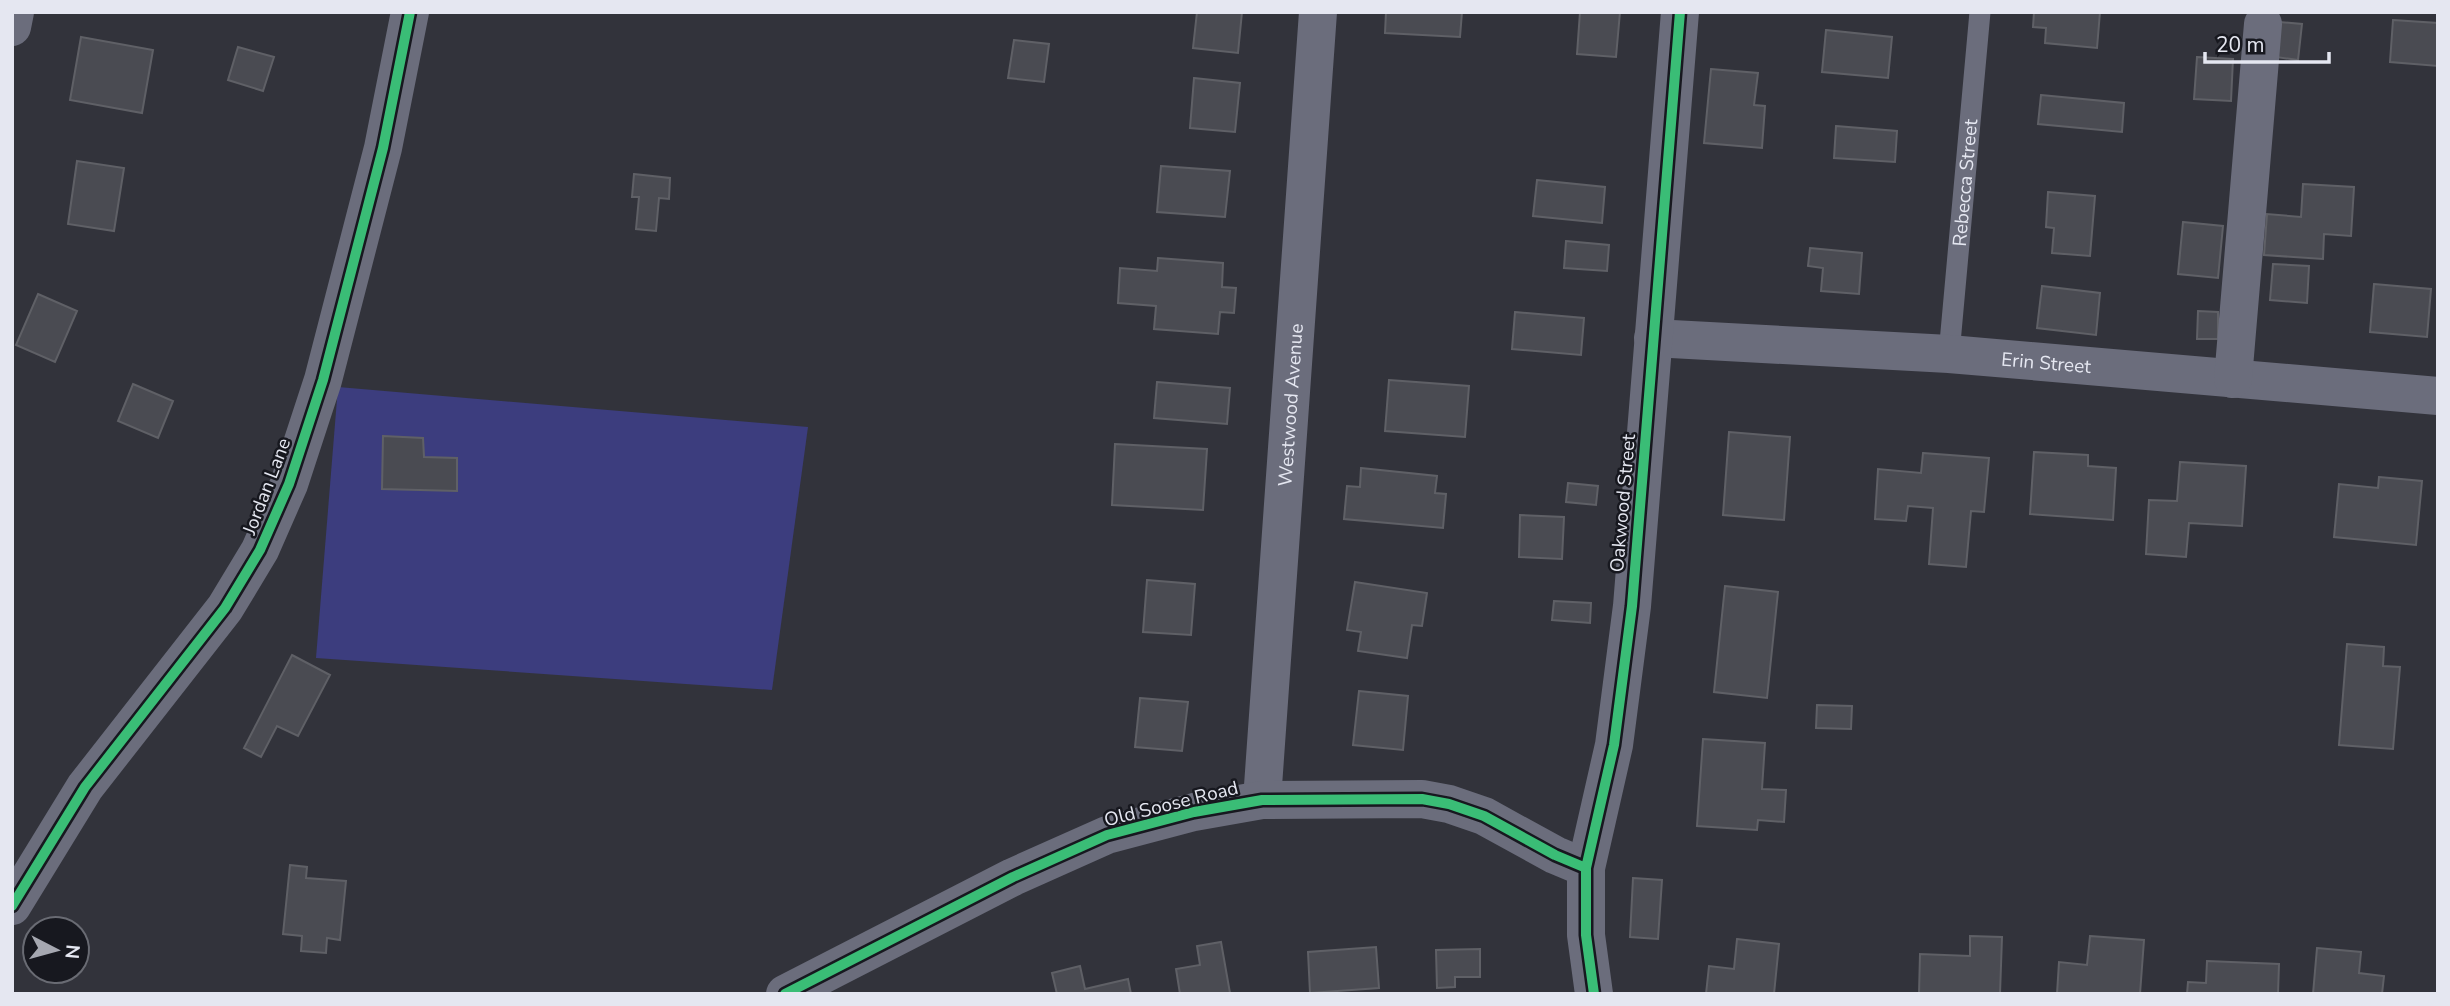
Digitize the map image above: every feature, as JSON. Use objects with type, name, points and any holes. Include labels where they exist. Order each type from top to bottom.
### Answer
[{"type":"street","points":[[12,27],[15,12]]},
{"type":"street","name":"Jordan Lane","points":[[12,906],[85,787],[225,608],[260,550],[289,484],[323,380],[383,148],[410,12]]},
{"type":"street","name":"Westwood Avenue","points":[[1262,800],[1318,12]]},
{"type":"street","name":"Oakwood Street","points":[[1594,994],[1586,935],[1586,867],[1616,733],[1632,606],[1680,12]]},
{"type":"street","points":[[2233,379],[2263,24]]},
{"type":"street","name":"Erin Street","points":[[1653,338],[1949,354],[2438,396]]},
{"type":"street","name":"Old Soose Road","points":[[785,994],[1013,877],[1107,835],[1194,811],[1262,800],[1422,800],[1449,804],[1484,816],[1555,855],[1586,867]]},
{"type":"lane","name":"Rebecca Street","points":[[1949,354],[1980,12]]},
{"type":"shaded area","points":[[338,387],[808,427],[772,690],[316,658]]},
{"type":"building","points":[[1197,12],[1242,12],[1238,53],[1193,48]]},
{"type":"building","points":[[1386,12],[1462,12],[1460,37],[1385,33]]},
{"type":"building","points":[[1580,12],[1620,12],[1616,57],[1577,54]]},
{"type":"building","points":[[2034,12],[2100,12],[2097,48],[2045,43],[2046,28],[2033,27]]},
{"type":"building","points":[[2393,20],[2438,23],[2438,66],[2390,62]]},
{"type":"building","points":[[2279,22],[2302,24],[2298,60],[2276,57]]},
{"type":"building","points":[[1826,30],[1892,37],[1888,78],[1822,72]]},
{"type":"building","points":[[81,37],[153,50],[142,113],[70,100]]},
{"type":"building","points":[[1014,40],[1049,44],[1044,82],[1008,78]]},
{"type":"building","points":[[238,47],[274,57],[263,91],[228,80]]},
{"type":"building","points":[[2197,57],[2233,59],[2231,101],[2194,99]]},
{"type":"building","points":[[1711,69],[1758,73],[1754,105],[1765,106],[1762,148],[1704,143]]},
{"type":"building","points":[[1194,78],[1240,83],[1235,132],[1190,128]]},
{"type":"building","points":[[2041,95],[2124,103],[2122,132],[2038,124]]},
{"type":"building","points":[[1836,126],[1897,131],[1895,162],[1834,158]]},
{"type":"building","points":[[77,161],[124,168],[114,231],[68,224]]},
{"type":"building","points":[[1161,166],[1230,171],[1225,217],[1157,212]]},
{"type":"building","points":[[634,174],[670,178],[669,199],[659,198],[656,231],[636,229],[639,197],[632,197]]},
{"type":"building","points":[[1537,180],[1605,187],[1602,223],[1533,216]]},
{"type":"building","points":[[2303,184],[2354,187],[2351,236],[2324,234],[2323,259],[2264,255],[2267,214],[2301,217]]},
{"type":"building","points":[[2048,192],[2095,196],[2090,256],[2052,253],[2054,228],[2046,227]]},
{"type":"building","points":[[2183,222],[2223,226],[2218,278],[2178,274]]},
{"type":"building","points":[[1566,241],[1609,245],[1607,271],[1564,268]]},
{"type":"building","points":[[1810,248],[1862,253],[1859,294],[1821,291],[1823,268],[1808,266]]},
{"type":"building","points":[[1158,258],[1223,263],[1222,287],[1236,288],[1234,313],[1220,312],[1218,334],[1154,329],[1156,306],[1118,303],[1120,268],[1157,271]]},
{"type":"building","points":[[2273,264],[2309,266],[2307,303],[2270,300]]},
{"type":"building","points":[[2374,284],[2431,289],[2427,337],[2370,332]]},
{"type":"building","points":[[2042,286],[2100,293],[2096,335],[2037,328]]},
{"type":"building","points":[[38,294],[77,311],[55,362],[16,345]]},
{"type":"building","points":[[2198,311],[2218,312],[2218,339],[2197,339]]},
{"type":"building","points":[[1515,312],[1584,318],[1581,355],[1512,349]]},
{"type":"building","points":[[1389,380],[1469,386],[1465,437],[1385,431]]},
{"type":"building","points":[[1157,382],[1230,388],[1227,424],[1154,418]]},
{"type":"building","points":[[133,384],[173,401],[158,438],[118,421]]},
{"type":"building","points":[[1729,432],[1790,437],[1784,520],[1723,515]]},
{"type":"building","points":[[383,436],[423,438],[424,457],[457,458],[457,491],[382,489]]},
{"type":"building","points":[[1115,444],[1207,449],[1203,510],[1112,505]]},
{"type":"building","points":[[2034,452],[2088,455],[2088,466],[2116,468],[2113,520],[2030,514]]},
{"type":"building","points":[[1923,453],[1989,458],[1984,512],[1971,511],[1966,567],[1929,564],[1933,508],[1908,506],[1906,521],[1875,519],[1878,469],[1921,473]]},
{"type":"building","points":[[2180,462],[2246,466],[2242,526],[2189,523],[2186,557],[2146,554],[2149,500],[2177,501]]},
{"type":"building","points":[[1361,468],[1437,476],[1435,493],[1446,494],[1443,528],[1344,519],[1347,486],[1360,487]]},
{"type":"building","points":[[2379,477],[2422,481],[2416,545],[2334,537],[2339,484],[2378,488]]},
{"type":"building","points":[[1568,483],[1598,486],[1596,505],[1566,502]]},
{"type":"building","points":[[1520,515],[1564,517],[1562,559],[1519,557]]},
{"type":"building","points":[[1147,580],[1195,584],[1191,635],[1143,632]]},
{"type":"building","points":[[1355,582],[1427,593],[1422,626],[1412,625],[1407,658],[1358,651],[1361,632],[1347,630]]},
{"type":"building","points":[[1725,586],[1778,592],[1767,698],[1714,692]]},
{"type":"building","points":[[1554,601],[1591,603],[1590,623],[1552,620]]},
{"type":"building","points":[[2347,644],[2384,647],[2383,666],[2400,667],[2393,749],[2339,745]]},
{"type":"building","points":[[292,655],[330,675],[298,736],[277,726],[261,757],[244,748]]},
{"type":"building","points":[[1359,691],[1408,696],[1403,750],[1353,745]]},
{"type":"building","points":[[1140,698],[1188,702],[1182,751],[1135,747]]},
{"type":"building","points":[[1817,705],[1852,706],[1851,729],[1816,728]]},
{"type":"building","points":[[1703,739],[1765,743],[1762,789],[1786,790],[1784,822],[1758,820],[1757,830],[1697,826]]},
{"type":"building","points":[[290,865],[307,867],[306,878],[346,881],[340,940],[327,938],[326,953],[301,951],[302,936],[283,934]]},
{"type":"building","points":[[1633,878],[1662,880],[1658,939],[1630,937]]},
{"type":"building","points":[[1970,936],[2002,937],[2000,994],[1919,994],[1920,954],[1970,956]]},
{"type":"building","points":[[2090,936],[2144,940],[2140,994],[2057,994],[2059,962],[2087,965]]},
{"type":"building","points":[[1737,939],[1779,944],[1774,994],[1706,994],[1709,966],[1734,969]]},
{"type":"building","points":[[1221,942],[1230,993],[1180,994],[1176,969],[1200,965],[1197,946]]},
{"type":"building","points":[[1376,947],[1379,988],[1310,993],[1308,952]]},
{"type":"building","points":[[2317,948],[2361,952],[2359,973],[2384,976],[2382,994],[2313,994]]},
{"type":"building","points":[[1480,949],[1480,977],[1455,977],[1455,987],[1437,988],[1436,950]]},
{"type":"building","points":[[2207,961],[2279,964],[2278,994],[2187,994],[2188,982],[2206,983]]},
{"type":"building","points":[[1080,966],[1085,989],[1128,979],[1131,994],[1057,994],[1052,973]]},
{"type":"cycle path","points":[[12,906],[85,787],[225,608],[260,550],[289,484],[323,380],[383,148],[410,12]]},
{"type":"cycle path","points":[[1594,994],[1586,935],[1586,868],[1614,745],[1632,606],[1680,12]]},
{"type":"cycle path","points":[[785,994],[1013,877],[1107,835],[1194,812],[1262,800],[1422,799],[1449,804],[1484,816],[1555,855],[1586,868]]}]
